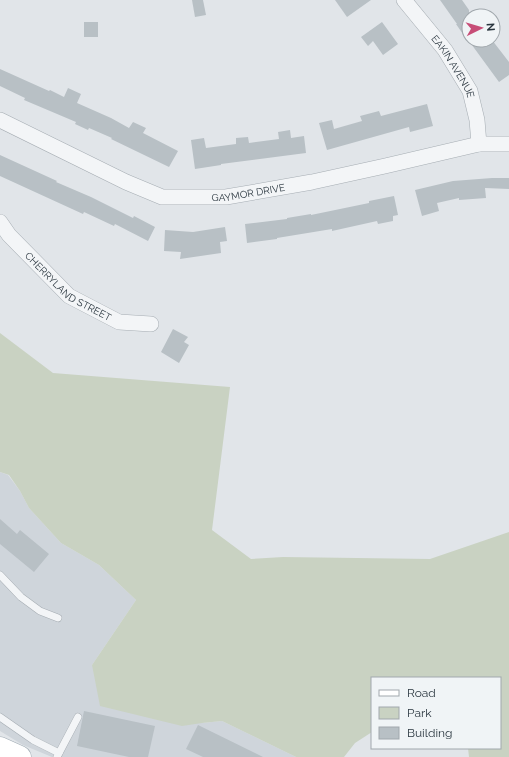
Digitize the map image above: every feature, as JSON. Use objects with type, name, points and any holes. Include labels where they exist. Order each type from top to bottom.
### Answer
[{"type":"main road","points":[[0,748],[20,757]]},
{"type":"street","name":"EAKIN AVENUE","points":[[404,0],[445,50],[470,91],[478,120],[479,144]]},
{"type":"street","name":"GAYMOR DRIVE","points":[[0,120],[126,182],[162,197],[226,197],[312,182],[479,144],[509,144]]},
{"type":"street","name":"CHERRYLAND STREET","points":[[0,222],[9,235],[69,296],[119,322],[151,324]]},
{"type":"lane","points":[[0,575],[21,597],[40,611],[58,618]]},
{"type":"lane","points":[[0,717],[32,740],[58,755],[78,717]]},
{"type":"shaded area","points":[[0,472],[8,475],[20,491],[29,508],[61,543],[99,565],[136,600],[92,665],[202,723],[222,721],[296,757],[52,757],[23,745],[0,731]]},
{"type":"green space","points":[[0,333],[53,373],[230,387],[212,530],[251,559],[283,557],[430,559],[509,532],[509,757],[469,757],[468,749],[501,749],[501,677],[371,677],[371,733],[355,743],[344,757],[296,757],[222,721],[182,726],[100,706],[92,665],[136,600],[99,565],[61,543],[29,508],[9,475],[0,472]]},
{"type":"building","points":[[192,0],[203,0],[206,15],[195,17]]},
{"type":"building","points":[[335,0],[371,0],[347,17]]},
{"type":"building","points":[[440,0],[462,0],[468,8],[461,8],[461,31]]},
{"type":"building","points":[[84,22],[98,22],[98,37],[84,37]]},
{"type":"building","points":[[382,22],[398,44],[383,55],[373,41],[368,46],[361,37]]},
{"type":"building","points":[[474,48],[498,48],[509,62],[509,75],[499,82]]},
{"type":"building","points":[[0,69],[64,97],[68,88],[81,94],[77,103],[111,118],[129,128],[133,122],[146,128],[143,133],[178,151],[169,167],[111,139],[112,138],[89,128],[88,130],[75,124],[76,122],[24,100],[25,98],[0,86]]},
{"type":"building","points":[[427,104],[433,126],[410,132],[409,127],[327,150],[319,123],[332,120],[334,129],[362,121],[360,116],[379,111],[381,116]]},
{"type":"building","points":[[290,130],[291,138],[304,136],[306,153],[221,164],[195,169],[191,140],[204,138],[206,148],[236,144],[236,138],[248,137],[249,143],[279,139],[278,132]]},
{"type":"building","points":[[0,155],[155,227],[148,241],[115,224],[114,226],[84,212],[83,214],[0,176]]},
{"type":"building","points":[[509,178],[509,189],[485,188],[486,198],[459,200],[459,198],[437,203],[439,211],[422,216],[415,190],[453,181]]},
{"type":"building","points":[[394,196],[398,215],[393,216],[393,221],[378,224],[377,221],[332,231],[332,229],[247,243],[245,224],[311,215],[369,203],[369,201]]},
{"type":"building","points":[[225,227],[227,241],[220,242],[221,253],[180,259],[181,252],[164,251],[165,230],[193,232]]},
{"type":"building","points":[[173,329],[188,337],[184,342],[189,345],[179,363],[161,352]]},
{"type":"building","points":[[0,519],[17,534],[20,530],[49,554],[34,572],[0,544]]},
{"type":"building","points":[[84,711],[155,726],[148,757],[129,757],[77,746]]},
{"type":"building","points":[[198,725],[263,757],[203,757],[186,749]]}]
